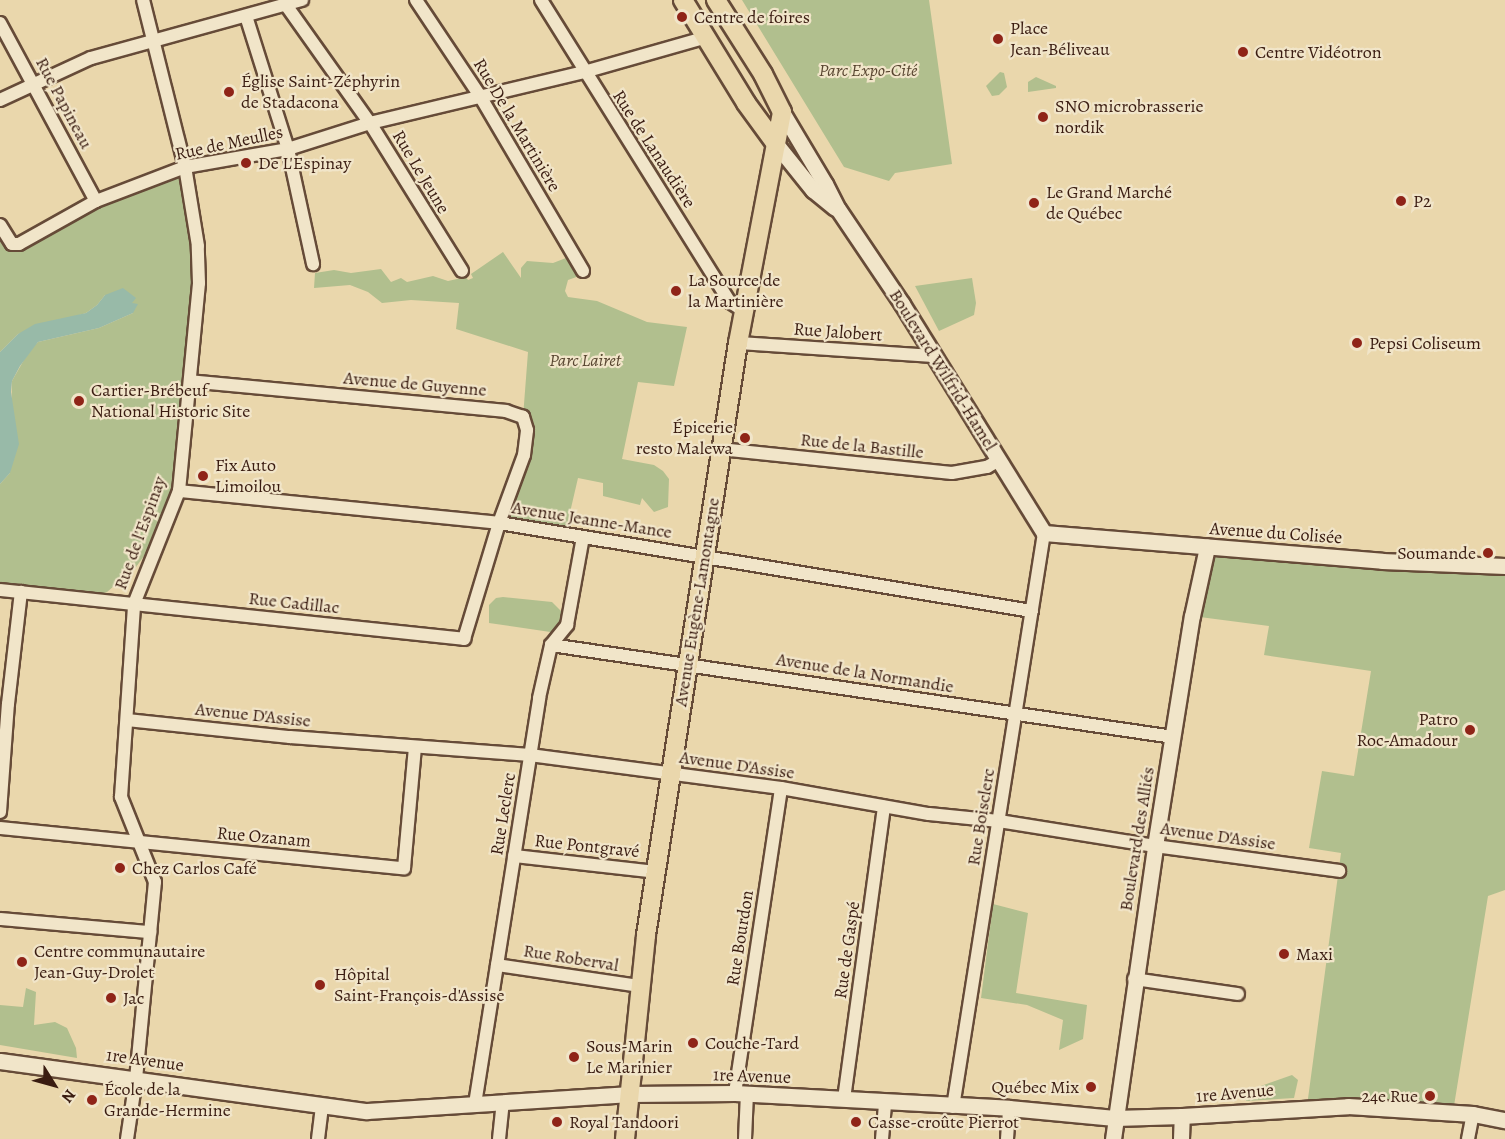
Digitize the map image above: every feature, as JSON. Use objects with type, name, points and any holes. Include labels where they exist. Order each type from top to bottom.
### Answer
[{"type":"main road","name":"Boulevard Wilfrid-Hamel","points":[[683,0],[746,103],[776,144]]},
{"type":"main road","name":"Boulevard Wilfrid-Hamel","points":[[716,0],[763,74],[782,112]]},
{"type":"main road","name":"Avenue Eugène-Lamontagne","points":[[625,1139],[639,986],[720,450],[782,112]]},
{"type":"street","name":"Rue de l'Espinay","points":[[127,1139],[136,1078],[155,882],[121,797],[134,604],[178,490],[198,298],[198,246],[185,167],[143,0]]},
{"type":"street","points":[[0,100],[91,58],[302,0]]},
{"type":"street","name":"Rue De la Martinière","points":[[416,0],[480,96],[583,271]]},
{"type":"street","name":"Rue de Lanaudière","points":[[540,0],[730,302],[744,311]]},
{"type":"street","name":"Rue Le Jeune","points":[[286,4],[370,123],[462,271]]},
{"type":"street","points":[[246,16],[288,149],[313,264]]},
{"type":"street","name":"Rue Papineau","points":[[0,23],[96,201]]},
{"type":"street","name":"Rue de Meulles","points":[[0,225],[12,244],[19,244],[96,201],[185,167],[288,149],[370,123],[584,72],[706,37]]},
{"type":"street","name":"Boulevard Wilfrid-Hamel","points":[[782,112],[838,209],[935,356],[1044,533]]},
{"type":"street","name":"Boulevard Wilfrid-Hamel","points":[[776,144],[813,190],[838,209]]},
{"type":"street","name":"Rue Jalobert","points":[[738,343],[935,356]]},
{"type":"street","name":"Avenue de Guyenne","points":[[191,381],[516,413],[526,422],[524,455],[499,523]]},
{"type":"street","name":"Rue de la Bastille","points":[[720,450],[952,473],[987,467],[999,460]]},
{"type":"street","name":"Avenue Jeanne-Mance","points":[[178,490],[499,523],[1032,610]]},
{"type":"street","name":"Rue Cadillac","points":[[0,591],[464,639],[499,523]]},
{"type":"street","name":"Avenue du Colisée","points":[[1044,533],[1417,563],[1505,566]]},
{"type":"street","name":"Rue Boisclerc","points":[[953,1107],[1044,533]]},
{"type":"street","name":"Rue Leclerc","points":[[475,1104],[539,698],[551,645],[567,625],[583,537]]},
{"type":"street","name":"Boulevard des Alliés","points":[[1113,1139],[1134,979],[1155,846],[1192,616],[1207,547]]},
{"type":"street","points":[[0,812],[4,704],[21,592]]},
{"type":"street","name":"Avenue de la Normandie","points":[[551,645],[688,663],[885,696],[1173,737]]},
{"type":"street","name":"Avenue D'Assise","points":[[127,720],[415,747],[530,755],[781,788],[884,807],[999,821],[1155,846],[1339,871]]},
{"type":"street","name":"Rue Ozanam","points":[[0,828],[404,868],[415,747]]},
{"type":"street","name":"Rue Bourdon","points":[[745,1139],[741,1094],[781,788]]},
{"type":"street","name":"Rue de Gaspé","points":[[844,1099],[884,807]]},
{"type":"street","name":"Rue Pontgravé","points":[[514,856],[656,872]]},
{"type":"street","points":[[0,919],[150,932]]},
{"type":"street","name":"Rue Roberval","points":[[497,965],[639,986]]},
{"type":"street","points":[[1134,979],[1238,994]]},
{"type":"street","name":"1re Avenue","points":[[0,1061],[367,1111],[630,1094],[741,1094],[885,1101],[953,1107],[1009,1108],[1115,1118],[1348,1106],[1473,1114],[1505,1120]]},
{"type":"street","points":[[882,1139],[885,1101]]},
{"type":"street","points":[[499,1139],[503,1103]]},
{"type":"street","points":[[318,1139],[322,1106]]},
{"type":"street","points":[[1006,1139],[1009,1108]]},
{"type":"street","points":[[1468,1139],[1473,1114]]},
{"type":"street","points":[[1181,1139],[1182,1116]]},
{"type":"green space","name":"Parc Expo-Cité","points":[[742,0],[929,0],[952,164],[895,173],[889,181],[844,167]]},
{"type":"green space","points":[[1000,72],[1004,73],[1007,87],[999,95],[992,96],[986,86]]},
{"type":"green space","points":[[1036,77],[1056,88],[1028,92],[1028,82]]},
{"type":"green space","points":[[185,167],[198,246],[179,491],[163,530],[136,567],[107,592],[83,600],[0,590],[0,484],[10,473],[12,381],[29,351],[38,342],[99,328],[133,313],[130,295],[105,295],[86,313],[18,334],[0,352],[0,225],[12,244],[96,201]]},
{"type":"green space","name":"Parc Lairet","points":[[503,252],[521,278],[521,268],[527,261],[553,263],[566,258],[582,275],[568,280],[565,291],[568,297],[597,301],[647,322],[687,327],[674,386],[638,382],[622,459],[654,465],[663,471],[669,479],[668,507],[654,512],[642,498],[640,505],[603,496],[603,483],[578,478],[565,534],[499,523],[524,455],[523,417],[528,352],[456,329],[459,303],[411,300],[382,303],[368,292],[350,285],[314,288],[315,273],[334,270],[351,273],[381,269],[391,282],[401,278],[407,282],[433,276],[448,281],[466,277],[468,280],[473,278],[471,274]]},
{"type":"green space","points":[[972,278],[976,303],[974,315],[939,331],[915,286]]},
{"type":"green space","points":[[1207,547],[1505,566],[1505,890],[1488,896],[1453,1112],[1307,1106],[1341,853],[1309,848],[1322,771],[1354,776],[1371,671],[1264,655],[1269,626],[1192,616]]},
{"type":"green space","points":[[496,598],[552,602],[561,611],[566,624],[564,634],[489,623],[489,605]]},
{"type":"green space","points":[[993,904],[1028,913],[1016,993],[1087,1005],[1083,1039],[1059,1050],[1063,1020],[1027,1005],[981,998]]},
{"type":"green space","points":[[26,988],[36,992],[34,1025],[55,1022],[67,1028],[76,1048],[77,1058],[0,1045],[0,1005],[23,1007]]},
{"type":"green space","points":[[1292,1075],[1298,1080],[1294,1098],[1246,1101],[1244,1094],[1247,1091]]},
{"type":"shaded area","points":[[123,288],[136,298],[132,303],[138,304],[133,313],[99,328],[38,342],[20,366],[12,381],[11,392],[19,444],[10,473],[0,484],[0,352],[18,334],[35,324],[86,313],[105,295]]},
{"type":"place","name":"Centre de foires","points":[[682,17]]},
{"type":"place","name":"Place Jean-Béliveau","points":[[998,39]]},
{"type":"place","name":"Centre Vidéotron","points":[[1243,52]]},
{"type":"place","name":"Église Saint-Zéphyrin de Stadacona","points":[[229,92]]},
{"type":"place","name":"SNO microbrasserie nordik","points":[[1043,117]]},
{"type":"place","name":"De L'Espinay","points":[[246,163]]},
{"type":"place","name":"P2","points":[[1401,201]]},
{"type":"place","name":"Le Grand Marché de Québec","points":[[1034,203]]},
{"type":"place","name":"La Source de la Martinière","points":[[676,291]]},
{"type":"place","name":"Pepsi Coliseum","points":[[1357,343]]},
{"type":"place","name":"Cartier-Brébeuf National Historic Site","points":[[79,401]]},
{"type":"place","name":"Épicerie resto Malewa","points":[[745,438]]},
{"type":"place","name":"Fix Auto Limoilou","points":[[203,476]]},
{"type":"place","name":"Soumande","points":[[1488,553]]},
{"type":"place","name":"Patro Roc-Amadour","points":[[1470,730]]},
{"type":"place","name":"Chez Carlos Café","points":[[120,868]]},
{"type":"place","name":"Maxi","points":[[1284,954]]},
{"type":"place","name":"Centre communautaire Jean-Guy-Drolet","points":[[22,962]]},
{"type":"place","name":"Hôpital Saint-François-d'Assise","points":[[320,985]]},
{"type":"place","name":"Jac","points":[[111,998]]},
{"type":"place","name":"Couche-Tard","points":[[693,1043]]},
{"type":"place","name":"Sous-Marin Le Marinier","points":[[574,1057]]},
{"type":"place","name":"Québec Mix","points":[[1091,1087]]},
{"type":"place","name":"24e Rue","points":[[1430,1096]]},
{"type":"place","name":"École de la Grande-Hermine","points":[[92,1100]]},
{"type":"place","name":"Royal Tandoori","points":[[557,1122]]},
{"type":"place","name":"Casse-croûte Pierrot","points":[[856,1122]]}]
